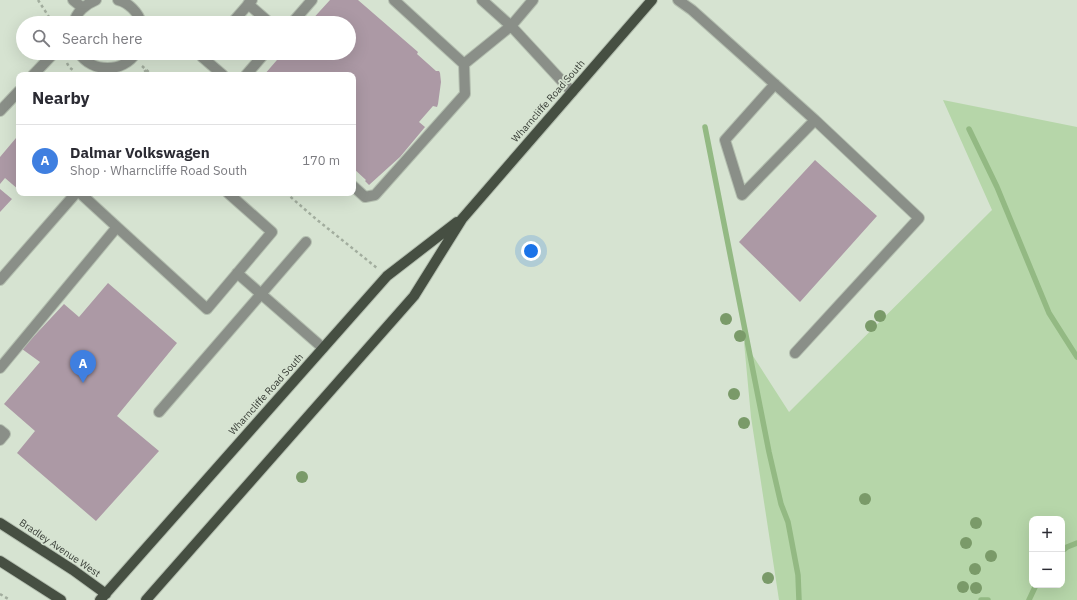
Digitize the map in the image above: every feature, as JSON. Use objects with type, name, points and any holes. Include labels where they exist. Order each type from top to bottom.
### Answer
[{"type":"main road","name":"Wharncliffe Road South","points":[[146,600],[414,296],[462,219],[652,0]]},
{"type":"main road","name":"Wharncliffe Road South","points":[[103,597],[387,276],[462,219]]},
{"type":"main road","name":"Bradley Avenue West","points":[[0,523],[77,573],[103,597]]},
{"type":"main road","points":[[0,561],[61,600]]},
{"type":"street","points":[[72,0],[83,8]]},
{"type":"street","points":[[77,16],[83,8],[96,0]]},
{"type":"street","points":[[118,0],[133,8],[138,16]]},
{"type":"street","points":[[298,16],[312,0]]},
{"type":"street","points":[[356,189],[365,197],[376,195],[465,94],[464,64],[394,0]]},
{"type":"street","points":[[482,0],[511,26],[572,92]]},
{"type":"street","points":[[464,64],[511,26],[533,0]]},
{"type":"street","points":[[678,0],[692,10],[815,120],[919,218],[795,353]]},
{"type":"street","points":[[238,16],[250,2],[263,16]]},
{"type":"street","points":[[36,72],[47,60]]},
{"type":"street","points":[[86,60],[94,66],[108,69],[121,66],[130,60]]},
{"type":"street","points":[[206,60],[220,72]]},
{"type":"street","points":[[249,72],[259,60]]},
{"type":"street","points":[[775,84],[725,140],[742,195],[815,120]]},
{"type":"street","points":[[0,111],[16,94]]},
{"type":"street","points":[[0,280],[73,196]]},
{"type":"street","points":[[83,196],[207,309],[272,232],[231,196]]},
{"type":"street","points":[[0,368],[117,227]]},
{"type":"street","points":[[159,412],[306,242]]},
{"type":"street","points":[[237,273],[323,348]]},
{"type":"street","points":[[0,430],[5,434],[0,440]]},
{"type":"path","points":[[38,0],[48,16]]},
{"type":"path","points":[[289,196],[387,276]]},
{"type":"path","points":[[0,594],[10,600]]},
{"type":"green space","points":[[943,100],[1077,127],[1077,600],[779,600],[751,417],[744,342],[789,412],[992,210]]},
{"type":"building","points":[[330,0],[358,0],[440,73],[441,82],[437,107],[433,106],[419,122],[425,127],[400,157],[369,185],[356,171],[356,72],[267,72],[277,60],[356,60],[356,16],[315,16]]},
{"type":"building","points":[[16,138],[16,187],[5,178],[0,184],[0,157]]},
{"type":"building","points":[[815,160],[877,216],[800,302],[739,242]]},
{"type":"building","points":[[0,189],[12,199],[0,212]]},
{"type":"building","points":[[108,283],[177,343],[117,416],[159,451],[96,521],[17,453],[35,431],[4,404],[40,362],[22,349],[64,304],[79,317]]},
{"type":"waterway","points":[[705,127],[769,452],[781,504],[788,522],[798,575],[799,600]]},
{"type":"waterway","points":[[969,129],[997,187],[1049,313],[1077,357]]},
{"type":"waterway","points":[[1065,549],[1077,543]]},
{"type":"waterway","points":[[1029,600],[1035,588]]},
{"type":"waterway","points":[[981,600],[988,600]]},
{"type":"place","name":"Dalmar Volkswagen","points":[[83,383]]}]
